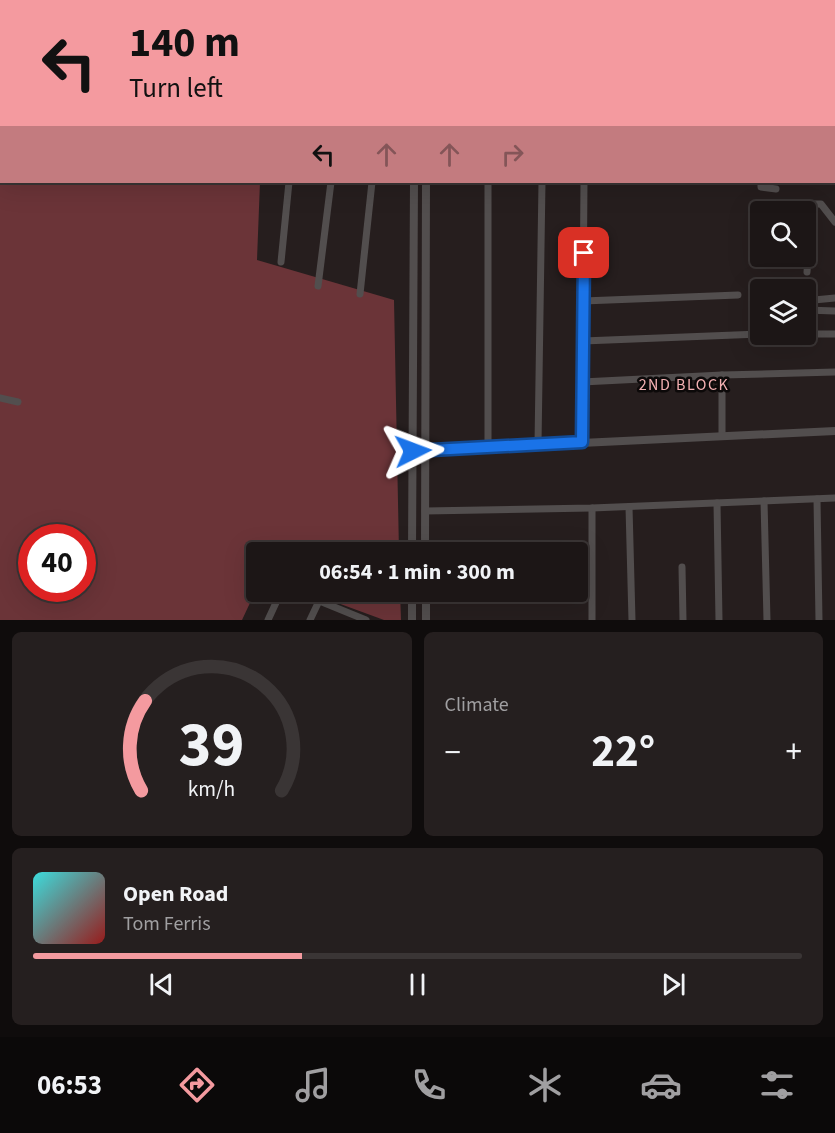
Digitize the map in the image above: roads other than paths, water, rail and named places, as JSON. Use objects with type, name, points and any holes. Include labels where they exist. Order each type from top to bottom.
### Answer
[{"type":"street","points":[[281,262],[289,183]]},
{"type":"street","points":[[318,285],[332,183]]},
{"type":"street","points":[[360,294],[372,183]]},
{"type":"street","points":[[412,542],[414,183]]},
{"type":"street","points":[[426,183],[426,542]]},
{"type":"street","points":[[488,183],[488,446]]},
{"type":"street","points":[[538,444],[542,183]]},
{"type":"street","points":[[582,442],[584,183]]},
{"type":"street","points":[[761,183],[761,188],[776,189]]},
{"type":"street","points":[[816,204],[821,204],[835,222]]},
{"type":"street","points":[[807,267],[807,272]]},
{"type":"street","points":[[583,301],[738,295]]},
{"type":"street","points":[[816,300],[835,298]]},
{"type":"street","points":[[816,310],[835,311]]},
{"type":"street","points":[[583,341],[750,334]]},
{"type":"street","points":[[816,334],[835,334]]},
{"type":"street","points":[[582,382],[835,372]]},
{"type":"street","points":[[722,375],[722,436]]},
{"type":"street","points":[[0,398],[18,402]]},
{"type":"street","points":[[413,451],[835,430]]},
{"type":"street","points":[[425,512],[629,507],[835,498]]},
{"type":"street","points":[[817,499],[819,620]]},
{"type":"street","points":[[764,501],[767,620]]},
{"type":"street","points":[[717,503],[719,620]]},
{"type":"street","points":[[629,507],[632,620]]},
{"type":"street","points":[[592,508],[592,620]]},
{"type":"street","points":[[682,567],[683,620]]},
{"type":"street","points":[[268,620],[276,602]]},
{"type":"street","points":[[310,620],[319,602]]},
{"type":"street","points":[[321,602],[366,620]]},
{"type":"street","points":[[412,602],[412,620]]},
{"type":"street","points":[[426,602],[426,620]]},
{"type":"district","name":"2ND BLOCK","points":[[684,384]]}]
